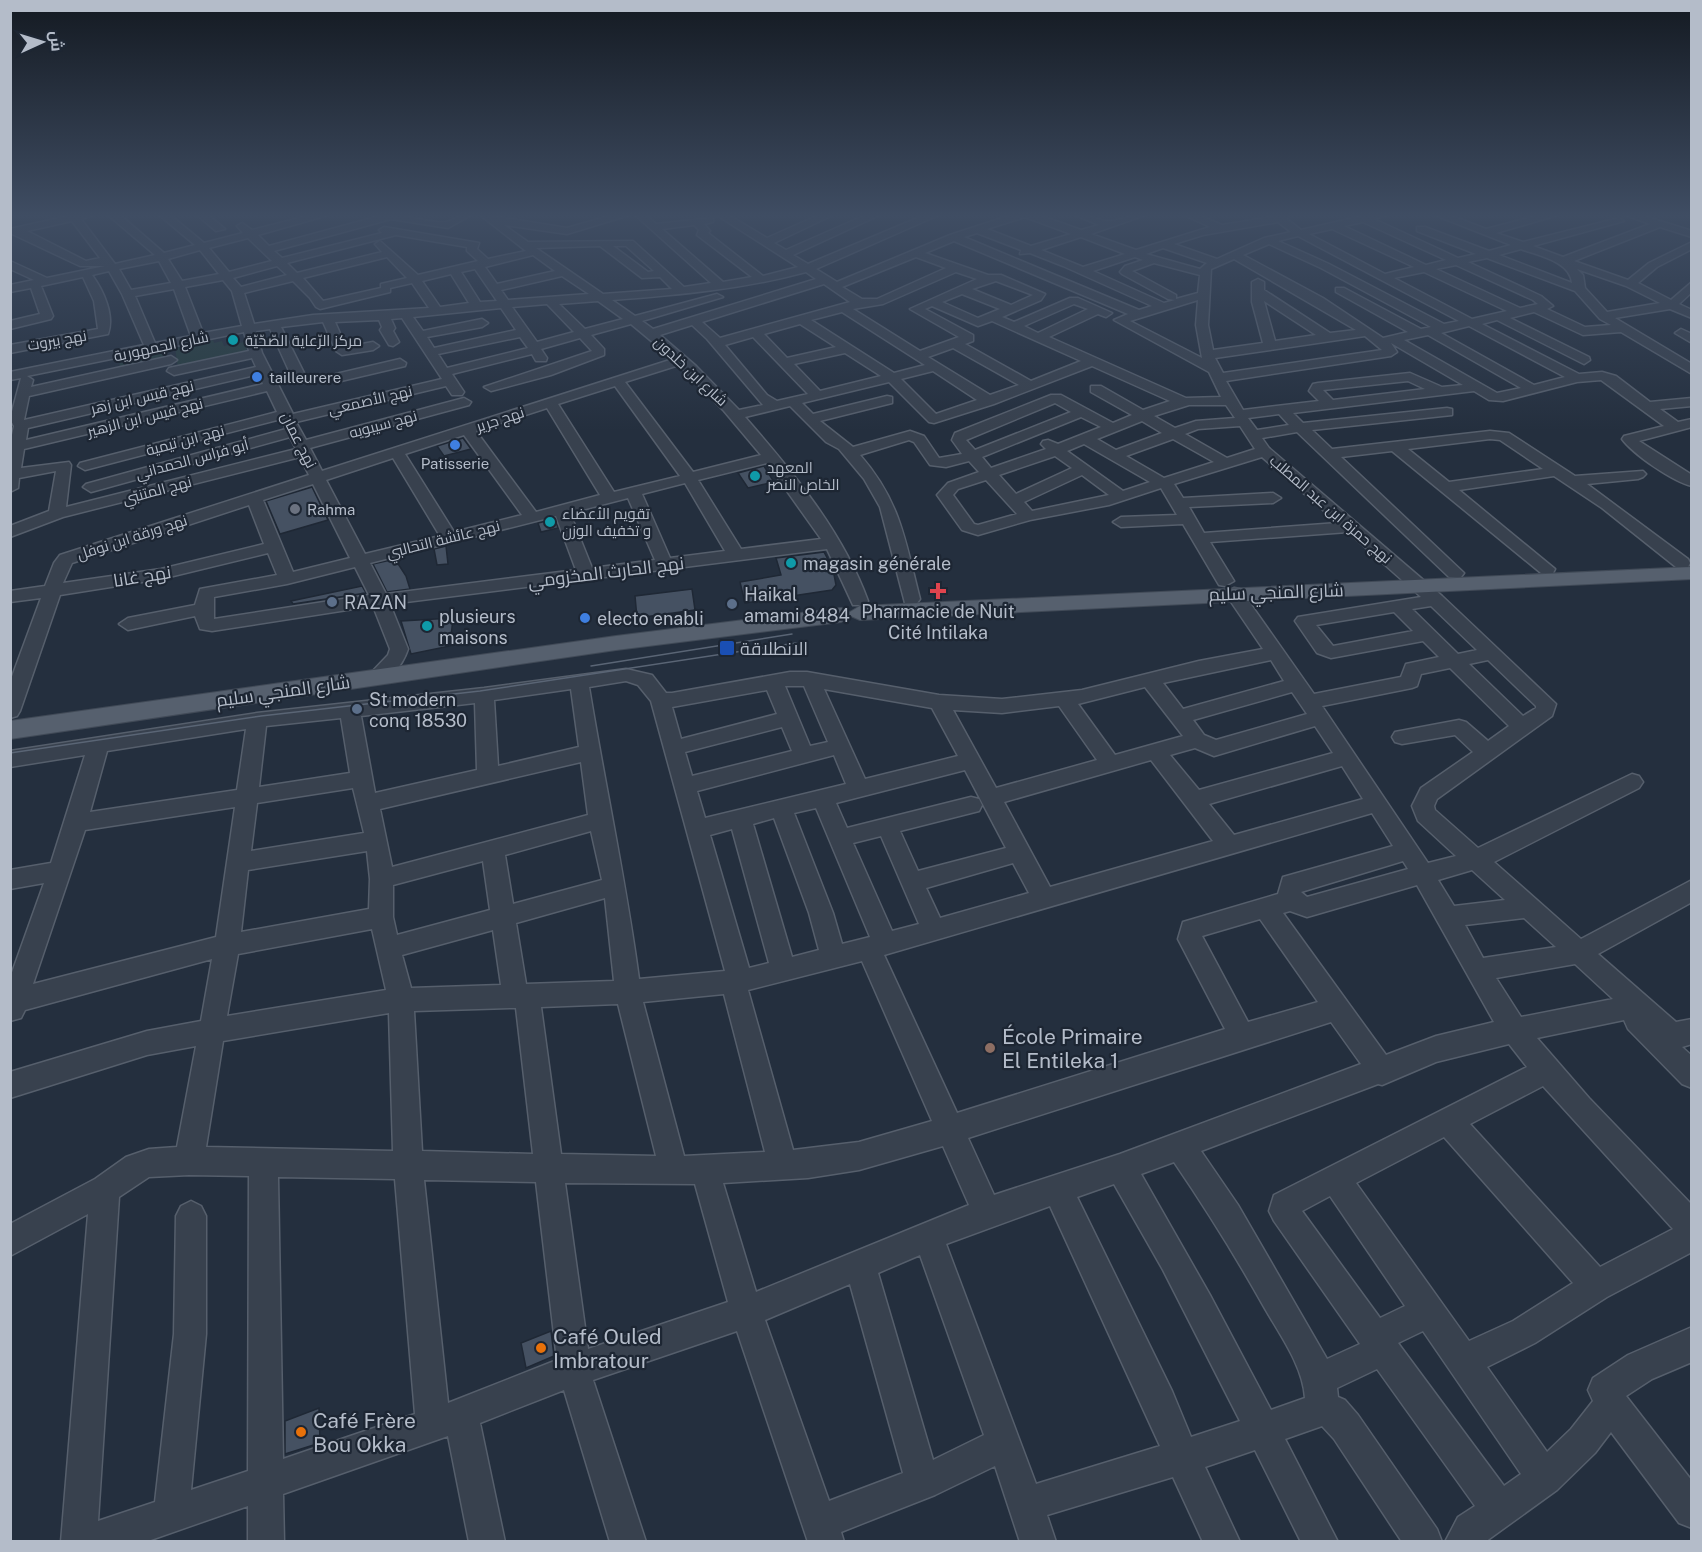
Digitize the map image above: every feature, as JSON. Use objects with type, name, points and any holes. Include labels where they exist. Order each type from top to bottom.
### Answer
[{"type":"main road","name":"شارع المنجي سليم","points":[[1414,581],[1455,573],[1688,566]]},
{"type":"main road","name":"شارع المنجي سليم","points":[[10,719],[911,599],[1414,581],[1688,566]]},
{"type":"main road","name":"شارع المنجي سليم","points":[[850,606],[1230,587]]},
{"type":"main road","name":"شارع المنجي سليم","points":[[10,730],[383,671]]},
{"type":"street","points":[[10,325],[47,316],[38,304],[41,286]]},
{"type":"street","name":"نهج بيروت","points":[[10,349],[103,332],[104,307],[95,286]]},
{"type":"street","points":[[123,286],[151,348]]},
{"type":"street","points":[[128,294],[168,286]]},
{"type":"street","points":[[177,286],[198,339]]},
{"type":"street","name":"نهج عمان","points":[[234,286],[238,291],[256,353],[269,382],[358,561],[380,600],[399,649],[383,671]]},
{"type":"street","points":[[238,291],[270,286]]},
{"type":"street","points":[[289,289],[293,286]]},
{"type":"street","points":[[304,286],[321,306],[391,286]]},
{"type":"street","points":[[345,286],[356,298]]},
{"type":"street","points":[[420,286],[437,311]]},
{"type":"street","points":[[461,286],[493,339]]},
{"type":"street","points":[[502,286],[495,288],[534,349],[560,379]]},
{"type":"street","points":[[525,286],[536,302]]},
{"type":"street","name":"شارع ابن خلدون","points":[[583,286],[651,334],[681,360],[737,416],[772,457],[831,543],[849,575],[850,606]]},
{"type":"street","points":[[676,286],[680,290]]},
{"type":"street","name":"شارع الجمهورية","points":[[10,376],[115,350],[151,348],[274,324],[327,318],[404,315],[717,286]]},
{"type":"street","name":"نهج الأصمعي","points":[[290,421],[353,404],[403,366],[448,376],[477,364],[585,335],[748,286]]},
{"type":"street","points":[[651,334],[811,286]]},
{"type":"street","points":[[834,286],[860,303]]},
{"type":"street","points":[[717,343],[842,307],[882,301],[914,286]]},
{"type":"street","points":[[921,355],[969,338],[916,310],[971,286]]},
{"type":"street","points":[[932,302],[978,322],[1040,296],[1018,286]]},
{"type":"street","points":[[1073,286],[1138,314]]},
{"type":"street","points":[[1117,286],[1161,306]]},
{"type":"street","points":[[1152,286],[1179,301]]},
{"type":"street","name":"نهج حمزة ابن عبد المطلب","points":[[1203,286],[1202,325],[1207,355],[1230,402],[1252,435],[1264,451],[1436,600],[1546,704],[1545,711],[1521,726]]},
{"type":"street","points":[[1258,286],[1270,345]]},
{"type":"street","points":[[1293,286],[1366,332],[1387,340],[1498,397],[1577,378],[1606,377],[1675,426]]},
{"type":"street","points":[[1335,286],[1359,300],[1430,330]]},
{"type":"street","points":[[1365,286],[1382,295],[1430,330],[1532,389]]},
{"type":"street","points":[[1402,286],[1577,378]]},
{"type":"street","points":[[1465,286],[1518,312]]},
{"type":"street","points":[[1489,286],[1517,299],[1537,303]]},
{"type":"street","points":[[1507,286],[1583,331],[1621,328]]},
{"type":"street","points":[[1566,286],[1582,293],[1604,316],[1621,328],[1692,370]]},
{"type":"street","points":[[1580,286],[1582,293]]},
{"type":"street","points":[[1635,286],[1692,315]]},
{"type":"street","points":[[386,288],[448,376]]},
{"type":"street","points":[[963,290],[1011,309]]},
{"type":"street","points":[[1326,306],[1409,290]]},
{"type":"street","points":[[1257,291],[1328,337]]},
{"type":"street","points":[[1387,340],[1518,312],[1537,303],[1582,293]]},
{"type":"street","points":[[1120,320],[1203,295]]},
{"type":"street","points":[[1604,316],[1672,305],[1686,296]]},
{"type":"street","points":[[1014,326],[1074,300],[1120,320],[1216,373],[1256,372],[1391,352],[1387,340]]},
{"type":"street","points":[[467,345],[495,392],[546,372],[549,368],[600,352],[551,302]]},
{"type":"street","points":[[842,307],[921,355],[989,401]]},
{"type":"street","points":[[1039,337],[1098,309]]},
{"type":"street","points":[[353,404],[338,371],[403,366],[386,330],[389,328],[383,316]]},
{"type":"street","points":[[1498,316],[1584,360]]},
{"type":"street","points":[[993,317],[1182,401]]},
{"type":"street","points":[[327,318],[342,351],[373,346]]},
{"type":"street","points":[[801,319],[893,378],[934,419],[989,401],[1093,361]]},
{"type":"street","points":[[693,320],[717,343],[762,398],[772,405]]},
{"type":"street","points":[[420,335],[482,323]]},
{"type":"street","points":[[274,324],[297,373]]},
{"type":"street","points":[[1532,334],[1557,328]]},
{"type":"street","points":[[432,352],[525,332]]},
{"type":"street","points":[[755,332],[818,396]]},
{"type":"street","points":[[1207,355],[1366,332]]},
{"type":"street","points":[[956,344],[1030,386]]},
{"type":"street","points":[[169,345],[173,397],[197,480]]},
{"type":"street","points":[[784,362],[846,349]]},
{"type":"street","points":[[1234,351],[1256,372]]},
{"type":"street","points":[[91,444],[173,397],[214,362],[256,353]]},
{"type":"street","name":"نهج جرير","points":[[319,479],[681,360]]},
{"type":"street","points":[[214,362],[219,379]]},
{"type":"street","points":[[737,416],[772,405],[793,402],[938,366]]},
{"type":"street","points":[[28,373],[17,420],[18,434],[12,481],[64,465],[57,514]]},
{"type":"street","name":"نهج سيبويه","points":[[303,448],[466,405],[448,376]]},
{"type":"street","points":[[1328,403],[1316,391],[1318,387],[1410,376],[1439,391]]},
{"type":"street","points":[[1028,516],[958,440],[960,436],[1052,399],[1080,394],[1129,377]]},
{"type":"street","name":"نهج قيس ابن زهر","points":[[18,434],[64,415],[173,397],[219,379],[269,382]]},
{"type":"street","points":[[617,380],[689,477],[737,557]]},
{"type":"street","points":[[106,417],[173,397],[269,382]]},
{"type":"street","points":[[63,391],[173,397],[269,382]]},
{"type":"street","points":[[24,393],[130,384]]},
{"type":"street","points":[[1113,456],[1196,425],[1281,409],[1477,387]]},
{"type":"street","points":[[63,391],[64,415]]},
{"type":"street","points":[[1080,394],[1084,411],[1112,428]]},
{"type":"street","points":[[1080,394],[1143,414],[1224,462]]},
{"type":"street","name":"نهج ابن تيمية","points":[[85,466],[173,397],[290,421]]},
{"type":"street","name":"نهج قيس ابن الزهير","points":[[18,434],[173,397]]},
{"type":"street","points":[[811,419],[887,399]]},
{"type":"street","points":[[1230,402],[1182,401],[1143,414],[1086,439],[991,475],[953,486],[945,492],[948,500],[968,527],[974,530],[983,529],[1028,516],[1090,505],[1264,451]]},
{"type":"street","points":[[550,402],[609,497]]},
{"type":"street","points":[[793,402],[850,453],[868,473],[888,507],[911,599]]},
{"type":"street","points":[[1646,406],[1689,404]]},
{"type":"street","points":[[1281,409],[1455,573]]},
{"type":"street","points":[[850,453],[910,435],[919,438],[938,463],[972,456],[1084,411]]},
{"type":"street","points":[[1252,435],[1301,427],[1447,412]]},
{"type":"street","points":[[1005,417],[1084,468],[1121,496]]},
{"type":"street","name":"أبو فراس الحمداني","points":[[91,487],[190,459],[290,421]]},
{"type":"street","points":[[1692,423],[1629,439],[1637,448],[1692,482]]},
{"type":"street","points":[[467,429],[531,516]]},
{"type":"street","points":[[1330,454],[1499,435],[1509,438],[1632,522],[1688,566]]},
{"type":"street","points":[[1086,439],[1163,482],[1180,503],[1230,587],[1423,874],[1514,1030],[1546,1071],[1596,1127],[1650,1180],[1692,1228]]},
{"type":"street","points":[[1394,445],[1547,569]]},
{"type":"street","name":"نهج المتنبّي","points":[[10,532],[57,514],[197,480],[303,448]]},
{"type":"street","points":[[398,453],[449,537]]},
{"type":"street","name":"نهج عائشة التحالبي","points":[[203,609],[206,593],[287,579],[772,457]]},
{"type":"street","points":[[1664,466],[1692,464]]},
{"type":"street","points":[[1014,501],[1084,468]]},
{"type":"street","points":[[1448,487],[1559,471]]},
{"type":"street","points":[[1573,481],[1638,474]]},
{"type":"street","name":"نهج ورقة ابن نوفل","points":[[10,711],[62,563],[66,559],[319,479]]},
{"type":"street","points":[[633,492],[665,565]]},
{"type":"street","points":[[254,498],[272,547],[287,579]]},
{"type":"street","points":[[1180,503],[1273,498]]},
{"type":"street","points":[[561,509],[586,575]]},
{"type":"street","points":[[1121,522],[1190,519]]},
{"type":"street","points":[[1201,538],[1350,527]]},
{"type":"street","name":"نهج الحارث المخزومي","points":[[203,609],[206,625],[212,626],[380,600],[737,557],[831,543]]},
{"type":"street","name":"نهج غانا","points":[[10,597],[161,574],[272,547]]},
{"type":"street","points":[[1426,634],[1331,652],[1324,649],[1304,623],[1308,619],[1436,600]]},
{"type":"street","points":[[1398,606],[1521,726],[1424,800],[1426,815],[1478,859],[1578,952],[1692,1075]]},
{"type":"street","points":[[128,624],[203,609]]},
{"type":"street","points":[[660,699],[688,698],[774,682],[811,680],[939,702],[1002,706],[1064,699],[1275,653]]},
{"type":"street","points":[[1179,717],[1308,702],[1405,683],[1410,681],[1413,669],[1492,653]]},
{"type":"street","points":[[10,759],[257,720],[484,695],[626,675],[645,680],[660,699],[685,786],[783,1165]]},
{"type":"street","points":[[1149,679],[1197,740],[1219,747],[1308,702]]},
{"type":"street","points":[[811,680],[859,788]]},
{"type":"street","points":[[579,681],[588,753],[615,886],[628,992],[690,1170],[746,1312],[823,1532],[1005,1443]]},
{"type":"street","points":[[774,682],[804,756]]},
{"type":"street","points":[[484,695],[488,775]]},
{"type":"street","points":[[1064,699],[1111,765]]},
{"type":"street","points":[[939,702],[970,761],[980,802],[1045,900]]},
{"type":"street","points":[[350,710],[361,778],[377,840],[382,879],[381,917],[401,1000],[408,1164],[447,1420],[488,1542]]},
{"type":"street","points":[[674,748],[789,718]]},
{"type":"street","points":[[189,1161],[227,945],[236,863],[248,796],[257,720]]},
{"type":"street","points":[[1402,737],[1459,727],[1465,729],[1487,752]]},
{"type":"street","points":[[840,838],[980,802],[1197,740]]},
{"type":"street","points":[[98,745],[76,823],[59,871],[20,964],[13,1007],[227,945],[381,917]]},
{"type":"street","points":[[685,786],[841,746]]},
{"type":"street","points":[[369,803],[588,753]]},
{"type":"street","points":[[1157,753],[1230,846]]},
{"type":"street","points":[[1194,800],[1345,757]]},
{"type":"street","points":[[697,829],[970,761]]},
{"type":"street","points":[[76,823],[361,778]]},
{"type":"street","points":[[1433,822],[1403,844],[1291,885],[1289,892],[1293,900],[1307,907],[1478,859],[1632,782]]},
{"type":"street","points":[[823,798],[840,838],[877,947],[987,1212]]},
{"type":"street","points":[[10,1085],[111,1053],[213,1029],[401,1000],[628,992],[736,981],[877,947],[1377,803]]},
{"type":"street","points":[[781,808],[821,913],[833,957]]},
{"type":"street","points":[[740,818],[783,970]]},
{"type":"street","points":[[382,879],[600,820]]},
{"type":"street","points":[[887,826],[934,931]]},
{"type":"street","points":[[236,863],[377,840]]},
{"type":"street","points":[[493,849],[503,917],[521,997],[574,1370],[628,1542]]},
{"type":"street","points":[[912,882],[1005,857]]},
{"type":"street","points":[[10,880],[59,871]]},
{"type":"street","points":[[389,948],[615,886]]},
{"type":"street","points":[[1477,970],[1552,959],[1578,952],[1692,890]]},
{"type":"street","points":[[1242,1036],[1189,934],[1194,927],[1293,900]]},
{"type":"street","points":[[1265,907],[1382,1072]]},
{"type":"street","points":[[1447,916],[1530,907]]},
{"type":"street","points":[[91,1542],[447,1420],[574,1370],[746,1312],[987,1212],[1120,1168],[1459,1042],[1630,1007],[1674,1035],[1680,1036],[1692,1031]]},
{"type":"street","points":[[10,1241],[105,1189],[136,1167],[149,1163],[189,1161],[690,1170],[783,1165],[859,1156],[1338,1008]]},
{"type":"street","points":[[1500,1509],[1284,1211],[1284,1205],[1546,1071]]},
{"type":"street","points":[[1448,1122],[1596,1286]]},
{"type":"street","points":[[1180,1146],[1228,1215],[1321,1394],[1424,1542]]},
{"type":"street","points":[[263,1162],[266,1542]]},
{"type":"street","points":[[1120,1168],[1151,1218],[1194,1297],[1320,1542]]},
{"type":"street","points":[[1335,1178],[1426,1312],[1545,1478]]},
{"type":"street","points":[[1057,1188],[1160,1404],[1222,1542]]},
{"type":"street","points":[[79,1542],[105,1189]]},
{"type":"street","points":[[171,1515],[190,1334],[191,1216]]},
{"type":"street","points":[[928,1235],[1005,1443],[1038,1542]]},
{"type":"street","points":[[1463,1361],[1524,1332],[1596,1286],[1692,1235]]},
{"type":"street","points":[[860,1265],[923,1483]]},
{"type":"street","points":[[1026,1505],[1262,1430],[1321,1394],[1379,1344],[1426,1312]]},
{"type":"street","points":[[1692,1343],[1681,1350],[1640,1366],[1605,1390],[1611,1404],[1692,1510]]},
{"type":"street","points":[[1466,1541],[1471,1530],[1545,1478],[1583,1441],[1611,1404]]},
{"type":"green space","points":[[213,340],[214,343],[222,341],[224,346],[244,342],[248,354],[178,368],[175,348]]},
{"type":"green space","points":[[163,348],[164,361],[120,371],[119,358]]},
{"type":"building","name":"Patisserie","points":[[463,438],[471,449],[444,456],[437,446]]},
{"type":"building","name":"المعهد الخاص النصر","points":[[764,466],[774,482],[748,488],[738,473]]},
{"type":"building","name":"Rahma","points":[[312,487],[328,520],[280,534],[266,501]]},
{"type":"building","points":[[555,519],[558,528],[541,532],[538,523]]},
{"type":"building","points":[[446,546],[448,564],[437,565],[434,549]]},
{"type":"building","points":[[824,552],[833,569],[836,585],[832,590],[745,603],[740,582],[781,575],[776,558]]},
{"type":"building","points":[[395,559],[406,576],[410,589],[387,592],[373,564]]},
{"type":"building","points":[[362,586],[366,593],[293,604],[291,601]]},
{"type":"building","points":[[692,589],[695,610],[637,618],[635,596]]},
{"type":"building","points":[[453,618],[450,646],[411,654],[401,621]]},
{"type":"building","name":"Café Ouled Imbratour","points":[[551,1331],[554,1356],[526,1368],[521,1343]]},
{"type":"building","name":"Café Frère Bou Okka","points":[[319,1408],[320,1443],[285,1454],[285,1421]]},
{"type":"tram line","points":[[591,666],[792,634]]},
{"type":"tram line","points":[[10,753],[261,716],[480,691],[796,643]]},
{"type":"place","name":"مركز الرّعاية الصّحّيّة","points":[[233,340]]},
{"type":"place","name":"tailleurere","points":[[257,377]]},
{"type":"place","name":"Patisserie","points":[[455,445]]},
{"type":"place","name":"المعهد الخاص النصر","points":[[755,476]]},
{"type":"place","name":"Rahma","points":[[295,509]]},
{"type":"place","name":"تقويم الأعضاء و تخفيف الوزن","points":[[550,522]]},
{"type":"place","name":"magasin générale","points":[[791,563]]},
{"type":"place","name":"Pharmacie de Nuit Cité Intilaka","points":[[938,591]]},
{"type":"place","name":"RAZAN","points":[[332,602]]},
{"type":"place","name":"Haikal amami 8484","points":[[732,604]]},
{"type":"place","name":"electo enabli","points":[[585,618]]},
{"type":"place","name":"plusieurs maisons","points":[[427,626]]},
{"type":"place","name":"الانطلاقة","points":[[727,648]]},
{"type":"place","name":"St modern conq 18530","points":[[357,709]]},
{"type":"place","name":"École Primaire El Entileka 1","points":[[990,1048]]},
{"type":"place","name":"Café Ouled Imbratour","points":[[541,1348]]},
{"type":"place","name":"Café Frère Bou Okka","points":[[301,1432]]}]
